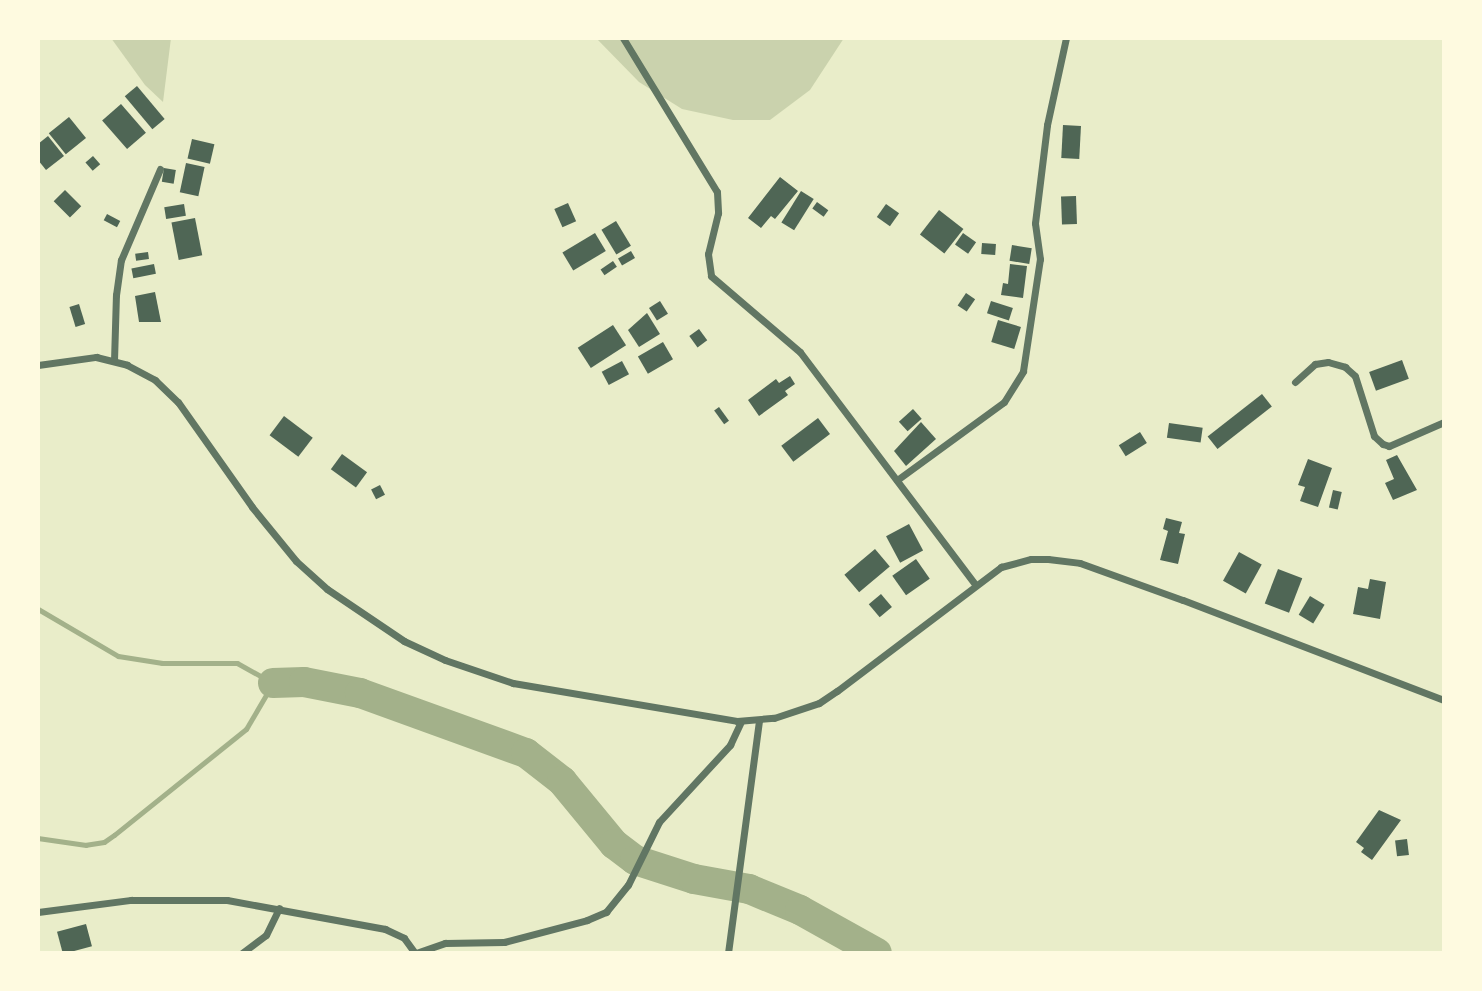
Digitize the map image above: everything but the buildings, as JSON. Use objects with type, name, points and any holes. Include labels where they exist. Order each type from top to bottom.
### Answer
[{"type":"street","points":[[623,38],[717,192],[718,213],[708,254],[711,276],[800,352],[975,584]]},
{"type":"street","points":[[897,480],[1004,402],[1023,371],[1040,259],[1035,223],[1047,125],[1066,38]]},
{"type":"street","points":[[114,361],[116,295],[121,260],[160,169]]},
{"type":"street","points":[[38,365],[77,357],[114,361],[140,371],[166,387],[296,561],[349,606],[387,632],[422,650],[490,677],[741,721],[792,714],[819,703],[1001,567],[1031,559],[1080,563],[1444,700]]},
{"type":"street","points":[[1295,382],[1315,364],[1328,362],[1345,367],[1355,376],[1374,436],[1389,446],[1444,422]]},
{"type":"street","points":[[728,953],[759,720]]},
{"type":"street","points":[[38,912],[131,900],[211,898],[385,929],[404,938],[416,953],[445,943],[504,942],[587,920],[606,912],[628,885],[659,822],[730,745],[741,721]]},
{"type":"street","points":[[242,953],[266,935],[279,908]]},
{"type":"green space","points":[[111,38],[171,38],[163,102],[145,85]]},
{"type":"green space","points":[[596,38],[844,38],[810,90],[770,120],[733,120],[682,109],[639,82]]},
{"type":"waterway","points":[[38,609],[118,656],[162,663],[237,663],[273,683],[246,729],[104,842],[86,845],[38,838]]},
{"type":"waterway","points":[[273,683],[304,682],[360,693],[526,753],[562,781],[614,844],[635,860],[694,879],[749,889],[800,910],[877,953]]}]
